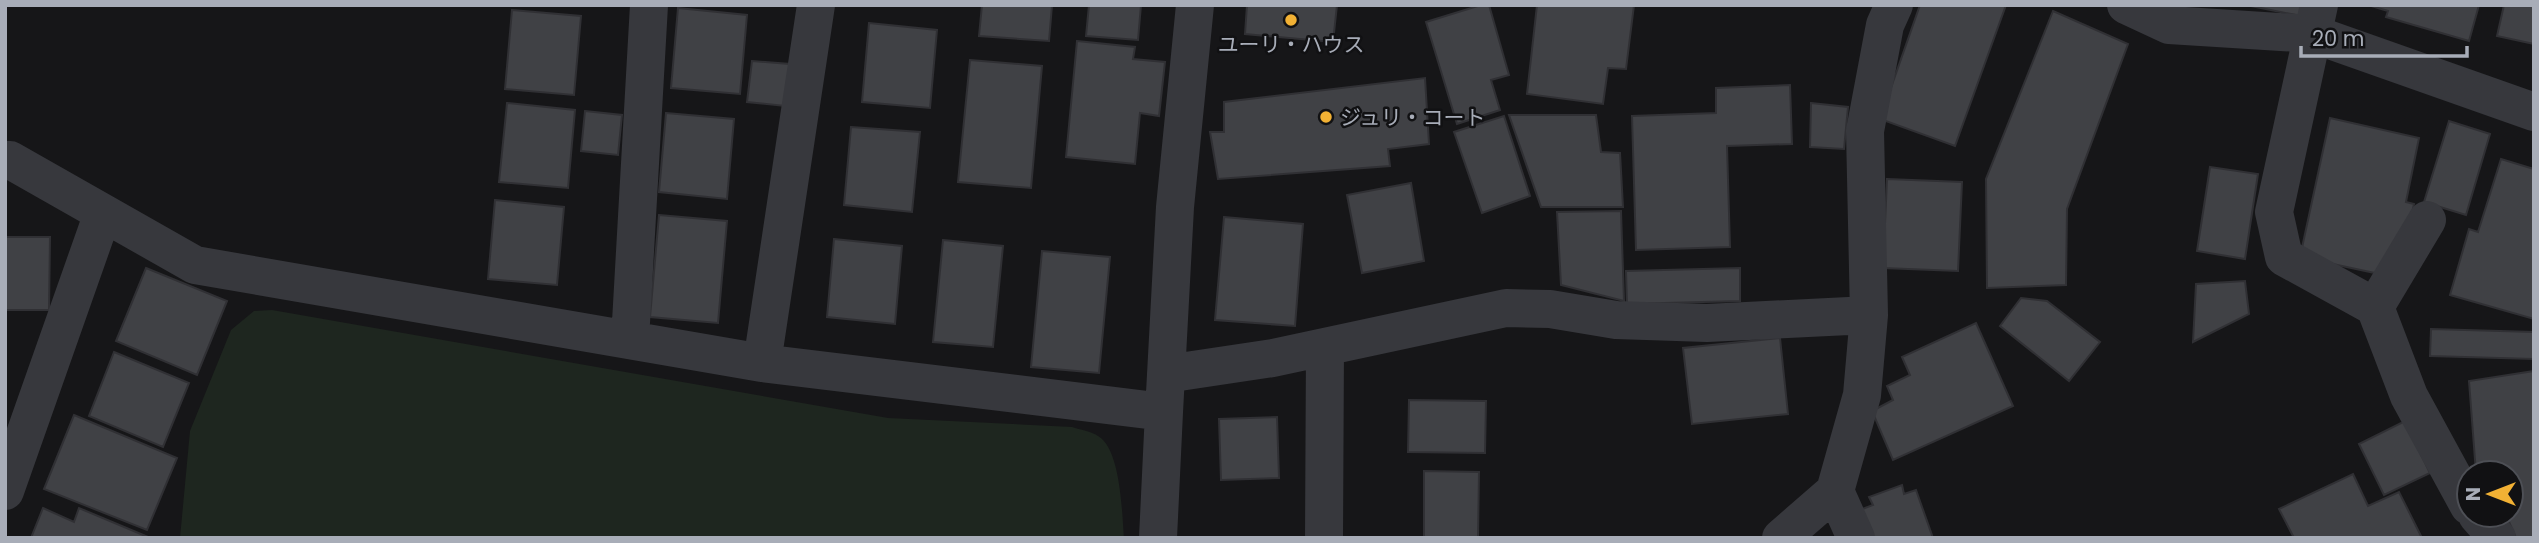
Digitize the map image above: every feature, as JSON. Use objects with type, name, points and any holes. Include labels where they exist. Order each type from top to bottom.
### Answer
[{"type":"street","points":[[630,340],[649,5]]},
{"type":"street","points":[[762,363],[816,5]]},
{"type":"street","points":[[1158,538],[1175,207],[1195,5]]},
{"type":"street","points":[[1782,538],[1835,491],[1862,395],[1868,314],[1865,131],[1885,25],[1894,5]]},
{"type":"street","points":[[2126,5],[2169,24],[2316,20],[2534,112]]},
{"type":"street","points":[[2316,20],[2274,212],[2284,257],[2375,307],[2409,396],[2455,480]]},
{"type":"street","points":[[5,160],[10,160],[195,265],[762,363],[1164,412]]},
{"type":"street","points":[[5,491],[103,212]]},
{"type":"street","points":[[2375,307],[2427,220]]},
{"type":"street","points":[[1166,374],[1273,358],[1506,308],[1550,309],[1616,320],[1707,323],[1868,314]]},
{"type":"street","points":[[1324,538],[1325,347]]},
{"type":"street","points":[[1835,491],[1856,538]]},
{"type":"shaded area","points":[[272,310],[888,418],[1072,427],[1098,436],[1106,443],[1119,483],[1124,538],[180,538],[190,431],[231,330],[254,311]]},
{"type":"building","points":[[982,5],[1052,5],[1049,41],[979,36]]},
{"type":"building","points":[[1089,5],[1141,5],[1138,40],[1086,36]]},
{"type":"building","name":"ユーリ・ハウス","points":[[1247,5],[1337,5],[1333,42],[1245,34]]},
{"type":"building","points":[[1489,5],[1509,75],[1491,80],[1500,110],[1457,124],[1426,22]]},
{"type":"building","points":[[1537,5],[1634,5],[1626,69],[1608,68],[1603,104],[1527,94]]},
{"type":"building","points":[[1920,5],[2006,5],[1955,146],[1880,119]]},
{"type":"building","points":[[2246,5],[2303,5],[2301,16]]},
{"type":"building","points":[[2368,5],[2479,5],[2469,41],[2386,17],[2388,11]]},
{"type":"building","points":[[2504,5],[2534,5],[2534,44],[2497,36]]},
{"type":"building","points":[[678,8],[747,15],[740,94],[671,88]]},
{"type":"building","points":[[512,10],[581,16],[574,95],[505,89]]},
{"type":"building","points":[[2053,11],[2128,44],[2067,209],[2066,285],[1987,288],[1986,179]]},
{"type":"building","points":[[869,23],[937,30],[930,108],[862,102]]},
{"type":"building","points":[[1077,41],[1135,47],[1133,59],[1165,62],[1159,116],[1140,113],[1135,164],[1066,157]]},
{"type":"building","points":[[970,60],[1042,66],[1031,188],[958,182]]},
{"type":"building","points":[[752,61],[790,64],[785,106],[747,102]]},
{"type":"building","name":"ジュリ・コート","points":[[1425,78],[1429,144],[1388,149],[1390,166],[1218,179],[1210,132],[1224,132],[1224,102]]},
{"type":"building","points":[[1790,85],[1792,144],[1727,146],[1730,247],[1636,250],[1632,116],[1716,113],[1716,88]]},
{"type":"building","points":[[507,103],[575,110],[568,188],[499,182]]},
{"type":"building","points":[[1811,103],[1848,107],[1844,149],[1810,147]]},
{"type":"building","points":[[585,111],[622,115],[618,155],[581,151]]},
{"type":"building","points":[[666,113],[734,119],[727,199],[659,192]]},
{"type":"building","points":[[1509,115],[1596,115],[1601,152],[1620,153],[1623,207],[1541,207]]},
{"type":"building","points":[[1504,116],[1530,196],[1482,213],[1454,132]]},
{"type":"building","points":[[2330,118],[2419,138],[2406,202],[2414,204],[2398,278],[2300,257]]},
{"type":"building","points":[[2449,121],[2490,134],[2466,215],[2424,202]]},
{"type":"building","points":[[851,127],[920,132],[912,212],[844,205]]},
{"type":"building","points":[[2501,159],[2534,169],[2534,319],[2450,295],[2469,229],[2478,232]]},
{"type":"building","points":[[2210,167],[2258,174],[2245,259],[2197,251]]},
{"type":"building","points":[[1887,179],[1962,182],[1958,271],[1883,268]]},
{"type":"building","points":[[1411,183],[1424,261],[1362,273],[1347,195]]},
{"type":"building","points":[[495,200],[564,207],[557,285],[488,279]]},
{"type":"building","points":[[1621,211],[1624,301],[1561,285],[1557,212]]},
{"type":"building","points":[[659,215],[727,221],[718,323],[650,317]]},
{"type":"building","points":[[1224,217],[1303,224],[1295,326],[1215,320]]},
{"type":"building","points":[[5,237],[50,237],[49,310],[5,310]]},
{"type":"building","points":[[834,239],[902,246],[895,324],[827,317]]},
{"type":"building","points":[[943,240],[1003,246],[993,347],[933,342]]},
{"type":"building","points":[[1042,251],[1110,257],[1099,373],[1031,367]]},
{"type":"building","points":[[146,268],[227,301],[197,375],[116,341]]},
{"type":"building","points":[[1740,268],[1740,301],[1627,304],[1626,271]]},
{"type":"building","points":[[2245,281],[2249,314],[2193,342],[2196,284]]},
{"type":"building","points":[[2021,298],[2047,301],[2100,342],[2069,381],[2000,326]]},
{"type":"building","points":[[1976,323],[2013,406],[1893,460],[1872,411],[1893,400],[1887,386],[1910,375],[1902,357]]},
{"type":"building","points":[[2431,329],[2534,332],[2534,359],[2430,356]]},
{"type":"building","points":[[1780,338],[1788,414],[1692,424],[1683,348]]},
{"type":"building","points":[[114,352],[189,383],[163,447],[89,416]]},
{"type":"building","points":[[2534,371],[2534,538],[2516,538],[2512,529],[2525,529],[2525,459],[2475,459],[2469,381]]},
{"type":"building","points":[[1409,400],[1486,401],[1485,453],[1408,452]]},
{"type":"building","points":[[74,415],[177,458],[147,530],[44,489]]},
{"type":"building","points":[[1277,417],[1279,478],[1221,480],[1219,419]]},
{"type":"building","points":[[2405,421],[2430,473],[2384,495],[2359,444]]},
{"type":"building","points":[[1424,471],[1479,472],[1478,538],[1424,538]]},
{"type":"building","points":[[2353,474],[2368,506],[2399,492],[2422,538],[2294,538],[2279,509]]},
{"type":"building","points":[[1902,485],[1904,494],[1916,490],[1933,538],[1866,538],[1857,511],[1873,505],[1869,497]]},
{"type":"building","points":[[43,508],[74,522],[79,508],[148,537],[31,538]]},
{"type":"place","name":"ユーリ・ハウス","points":[[1291,20]]},
{"type":"place","name":"ジュリ・コート","points":[[1326,117]]}]
